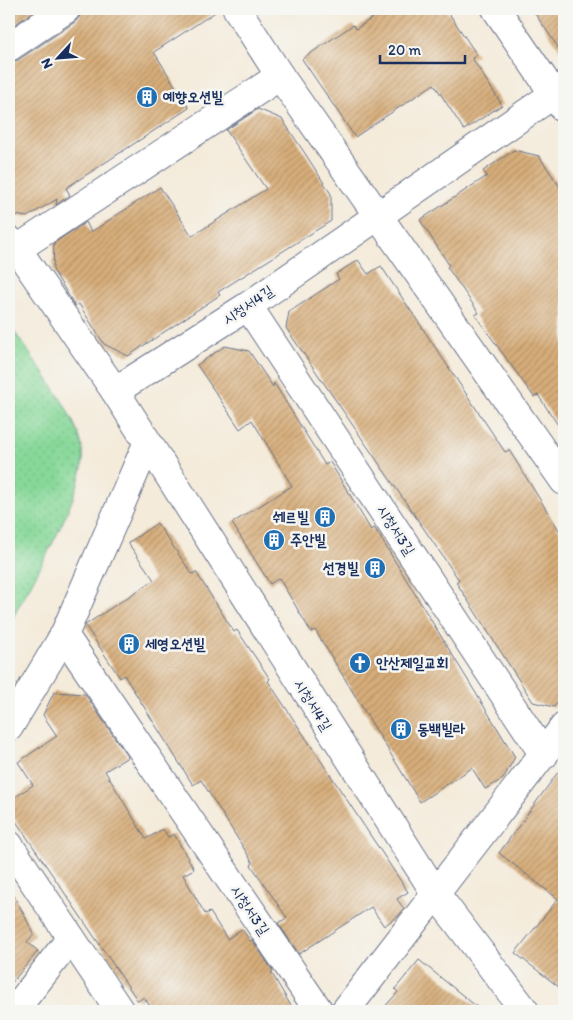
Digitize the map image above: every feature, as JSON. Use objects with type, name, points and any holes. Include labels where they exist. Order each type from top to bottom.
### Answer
[{"type":"street","points":[[9,47],[66,9]]},
{"type":"street","points":[[238,9],[280,76],[564,481]]},
{"type":"street","points":[[496,9],[559,102]]},
{"type":"street","name":"시청서4길","points":[[280,76],[13,245],[115,391],[147,444],[436,894],[525,1011]]},
{"type":"street","name":"시청서4길","points":[[115,391],[248,306],[378,216],[559,102]]},
{"type":"street","name":"시청서3길","points":[[248,306],[544,755]]},
{"type":"street","points":[[9,728],[64,635],[147,444]]},
{"type":"street","name":"시청서3길","points":[[64,635],[319,1011]]},
{"type":"street","points":[[344,1011],[564,727]]},
{"type":"street","points":[[9,845],[120,1011]]},
{"type":"street","points":[[14,1011],[71,938]]},
{"type":"green space","points":[[9,324],[63,402],[79,436],[83,451],[82,468],[67,513],[9,625]]},
{"type":"building","points":[[9,9],[38,9],[9,28]]},
{"type":"building","points":[[82,9],[220,9],[154,52],[189,108],[66,188],[70,195],[56,205],[57,199],[27,217],[9,214],[9,62],[18,60],[75,22],[80,16]]},
{"type":"building","points":[[386,9],[446,9],[477,55],[472,58],[502,105],[464,130],[434,84],[355,137],[302,59],[353,25],[356,29]]},
{"type":"building","points":[[532,9],[564,9],[564,56]]},
{"type":"building","points":[[258,109],[282,119],[306,155],[331,194],[331,221],[218,292],[220,295],[128,356],[104,344],[79,304],[75,306],[53,270],[54,243],[86,222],[91,232],[160,187],[192,236],[266,189],[226,130]]},
{"type":"building","points":[[514,150],[539,156],[564,193],[564,434],[538,395],[534,397],[475,315],[479,313],[447,267],[449,265],[420,220],[487,176],[483,171]]},
{"type":"building","points":[[358,260],[368,274],[381,266],[505,452],[509,450],[564,538],[564,691],[554,707],[533,702],[456,582],[459,580],[286,328],[289,312],[339,279],[336,274]]},
{"type":"building","points":[[225,346],[249,351],[273,387],[274,383],[325,465],[330,462],[371,530],[374,527],[515,757],[503,779],[485,789],[472,768],[420,802],[315,630],[311,632],[279,578],[270,584],[232,523],[292,486],[252,420],[240,429],[197,365]]},
{"type":"building","points":[[157,523],[192,574],[196,572],[234,632],[237,630],[270,679],[268,681],[408,892],[397,899],[404,909],[384,926],[371,907],[299,954],[278,923],[287,918],[251,865],[253,863],[201,780],[193,785],[124,675],[120,678],[85,625],[154,580],[128,543]]},
{"type":"building","points":[[54,692],[85,694],[128,757],[105,771],[146,839],[163,829],[168,837],[174,834],[194,869],[183,875],[205,914],[210,912],[227,939],[242,929],[250,941],[252,940],[273,971],[271,972],[294,1011],[153,1011],[144,997],[138,1001],[9,811],[9,801],[33,785],[18,762],[57,736],[43,715]]},
{"type":"building","points":[[564,764],[564,991],[515,953],[558,899],[499,853]]},
{"type":"building","points":[[9,886],[34,934],[27,942],[38,951],[9,986]]},
{"type":"building","points":[[419,960],[482,1011],[381,1011],[398,992],[395,989]]},
{"type":"place","name":"예향오션빌","points":[[147,97]]},
{"type":"place","name":"쉐르빌","points":[[325,517]]},
{"type":"place","name":"주안빌","points":[[274,540]]},
{"type":"place","name":"선경빌","points":[[375,568]]},
{"type":"place","name":"세영오션빌","points":[[129,644]]},
{"type":"place","name":"안산제일교회","points":[[360,663]]},
{"type":"place","name":"동백빌라","points":[[401,729]]}]
